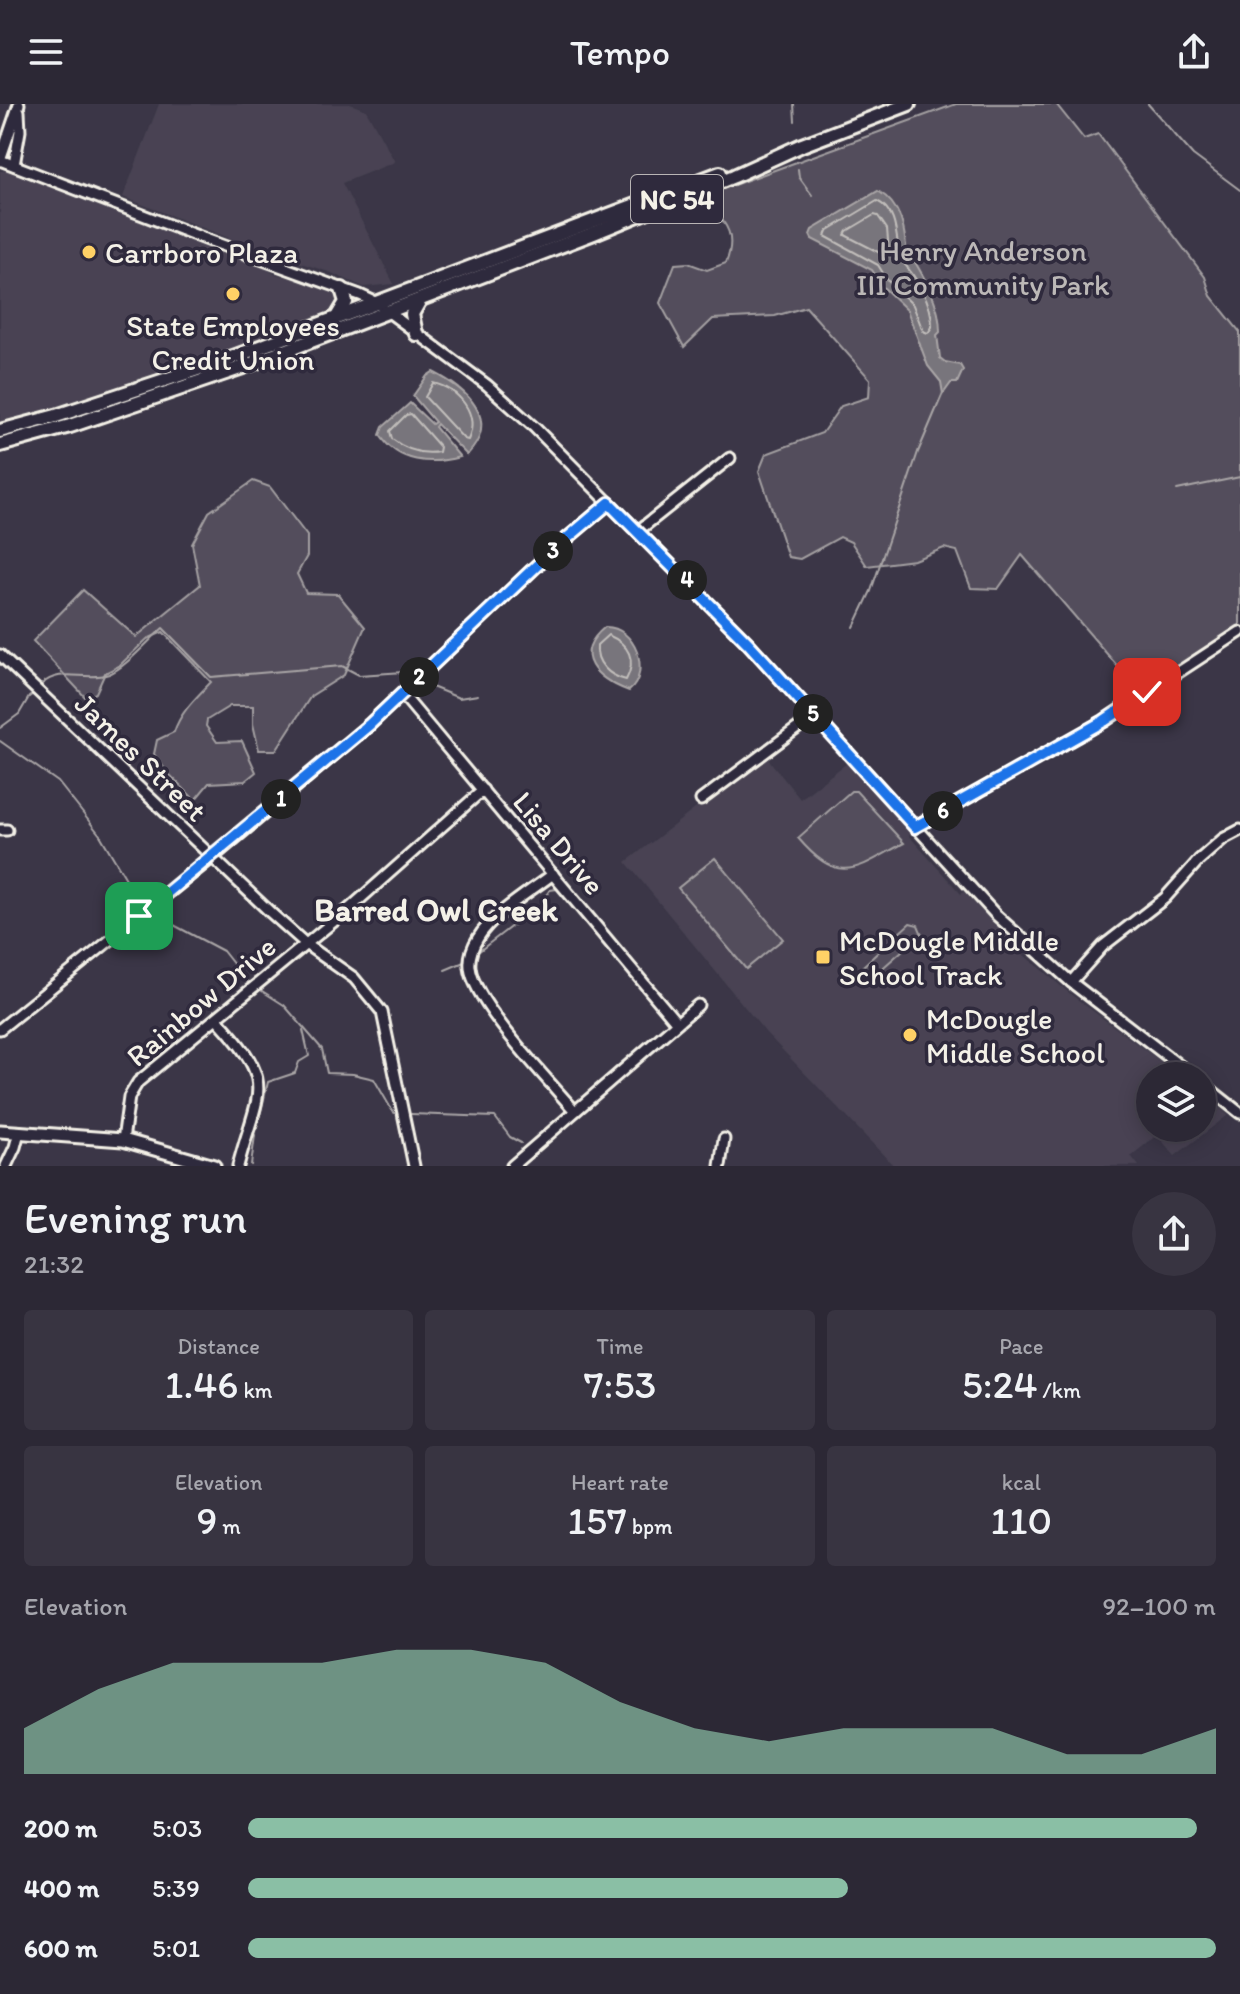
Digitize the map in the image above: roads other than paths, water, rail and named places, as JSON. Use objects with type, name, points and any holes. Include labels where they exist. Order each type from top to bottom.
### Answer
[{"type":"highway","name":"NC 54","points":[[0,445],[70,426],[191,386],[386,313],[909,104]]},
{"type":"highway","name":"NC 54","points":[[0,431],[45,420],[228,359],[770,154],[802,145]]},
{"type":"highway","points":[[337,317],[346,302],[342,289]]},
{"type":"highway","points":[[416,334],[412,314],[421,299]]},
{"type":"main road","points":[[0,1131],[123,1140],[214,1166]]},
{"type":"street","points":[[18,106],[0,160],[375,302],[501,397],[638,531],[815,715],[996,915],[1071,982],[1175,1062]]},
{"type":"street","points":[[14,165],[20,131],[18,106]]},
{"type":"street","points":[[638,531],[730,458]]},
{"type":"street","points":[[0,1029],[212,858],[402,694],[551,552],[609,503]]},
{"type":"street","points":[[915,827],[1104,721],[1240,632]]},
{"type":"street","name":"James Street","points":[[0,655],[307,945],[354,978],[382,1012],[414,1166]]},
{"type":"street","name":"Lisa Drive","points":[[402,694],[677,1023]]},
{"type":"street","points":[[701,800],[815,715]]},
{"type":"street","name":"Rainbow Drive","points":[[123,1140],[127,1104],[134,1087],[307,945],[483,790]]},
{"type":"street","points":[[1071,982],[1103,946],[1165,898],[1210,850],[1240,830]]},
{"type":"street","points":[[553,874],[490,924],[478,939],[469,965],[477,987],[494,1014],[575,1111]]},
{"type":"street","points":[[512,1166],[698,1005]]},
{"type":"street","points":[[217,1019],[252,1062],[259,1078],[259,1095],[238,1166]]},
{"type":"street","points":[[1216,1094],[1240,1113]]},
{"type":"street","points":[[6,1166],[19,1132]]},
{"type":"street","points":[[720,1166],[724,1139]]},
{"type":"water","points":[[878,191],[897,211],[907,256],[912,257],[935,302],[940,358],[960,365],[963,370],[957,383],[951,383],[943,394],[941,382],[928,366],[907,310],[882,286],[872,270],[812,239],[810,235],[812,230]]},
{"type":"water","points":[[433,372],[457,387],[476,406],[481,429],[477,442],[467,455],[437,424],[435,427],[460,457],[438,461],[416,460],[396,451],[380,435],[383,427],[410,403],[432,424],[435,422],[413,396]]},
{"type":"water","points":[[605,627],[625,634],[637,652],[639,673],[629,691],[598,673],[589,657],[589,648]]},
{"type":"waterway","points":[[794,104],[795,121]]},
{"type":"waterway","points":[[1148,104],[1193,155],[1240,190]]},
{"type":"waterway","points":[[798,169],[799,177],[812,195]]},
{"type":"waterway","points":[[854,627],[871,591],[918,452],[943,393]]},
{"type":"waterway","points":[[1177,490],[1240,477]]},
{"type":"waterway","points":[[41,685],[57,676],[109,674],[163,628],[211,677],[342,666],[359,675],[404,672],[413,676]]},
{"type":"waterway","points":[[422,683],[459,698],[478,695]]},
{"type":"waterway","points":[[0,728],[19,714],[33,694]]},
{"type":"waterway","points":[[0,741],[58,782],[100,835],[142,906]]},
{"type":"waterway","points":[[475,957],[517,922],[529,920],[550,890],[557,889]]},
{"type":"waterway","points":[[151,913],[223,951],[249,984]]},
{"type":"waterway","points":[[445,970],[464,962]]},
{"type":"waterway","points":[[262,991],[284,1005],[322,1049],[327,1073],[374,1079],[393,1112],[398,1115]]},
{"type":"waterway","points":[[257,1128],[268,1082],[295,1073],[299,1062],[309,1056],[303,1030]]},
{"type":"waterway","points":[[411,1114],[495,1117],[510,1137],[521,1143]]},
{"type":"waterway","points":[[251,1165],[255,1135]]},
{"type":"place","name":"Carrboro Plaza","points":[[89,252]]},
{"type":"place","name":"State Employees Credit Union","points":[[233,294]]},
{"type":"place","name":"McDougle Middle School Track","points":[[823,957]]},
{"type":"place","name":"McDougle Middle School","points":[[910,1035]]},
{"type":"district","name":"Barred Owl Creek","points":[[436,910]]},
{"type":"park label","name":"Henry Anderson III Community Park","points":[[983,267]]}]
